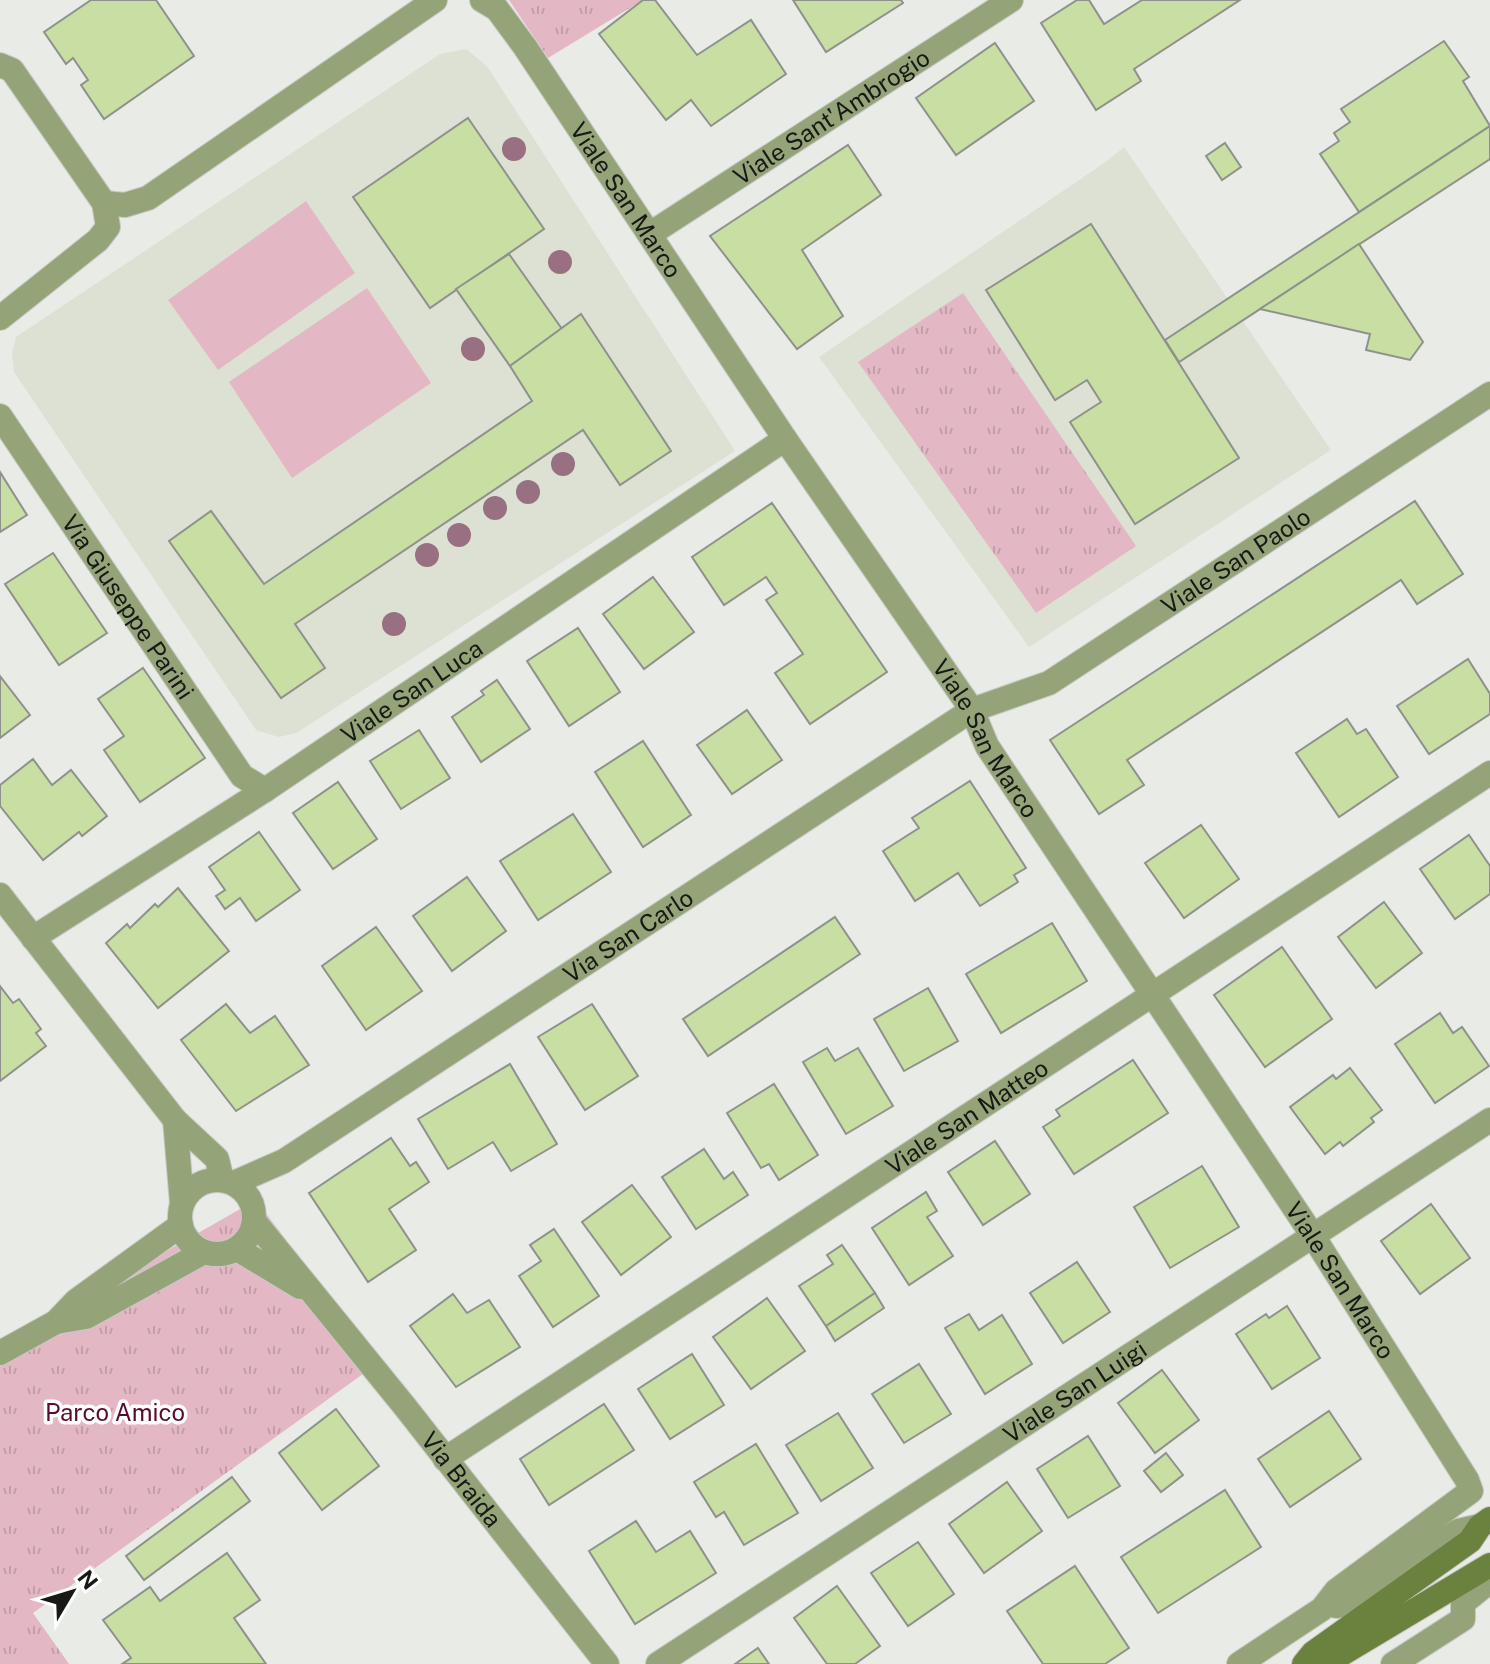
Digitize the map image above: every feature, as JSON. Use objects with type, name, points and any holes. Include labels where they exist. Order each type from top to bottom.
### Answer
[{"type":"main road","points":[[1304,1664],[1313,1653],[1470,1541],[1485,1522]]},
{"type":"main road","points":[[1325,1664],[1490,1565]]},
{"type":"street","points":[[104,203],[125,205],[148,198],[435,0]]},
{"type":"street","name":"Viale San Marco","points":[[482,0],[497,9],[525,47],[785,439],[972,710],[987,746],[1313,1236],[1467,1480],[1471,1491],[1336,1591],[1322,1609]]},
{"type":"street","name":"Viale Sant'Ambrogio","points":[[650,234],[1011,0]]},
{"type":"street","points":[[0,65],[12,70],[104,203],[108,227],[98,240],[0,318]]},
{"type":"street","name":"Viale San Paolo","points":[[972,710],[1049,683],[1490,394]]},
{"type":"street","name":"Via Giuseppe Parini","points":[[0,416],[242,776],[265,790]]},
{"type":"street","name":"Viale San Luca","points":[[33,938],[265,790],[785,439]]},
{"type":"street","name":"Via San Carlo","points":[[228,1181],[284,1161],[972,710]]},
{"type":"street","name":"Viale San Matteo","points":[[445,1459],[1490,773]]},
{"type":"street","points":[[0,895],[175,1120],[217,1159],[228,1181],[249,1197],[254,1216],[249,1237],[237,1249],[225,1254],[204,1252],[191,1244],[181,1215],[175,1120]]},
{"type":"street","name":"Viale San Luigi","points":[[658,1664],[1490,1120]]},
{"type":"street","name":"Via San Carlo","points":[[254,1216],[284,1161]]},
{"type":"street","points":[[0,1353],[56,1322],[76,1301],[181,1215],[188,1192],[204,1182],[228,1181]]},
{"type":"street","name":"Via Braida","points":[[254,1216],[607,1664]]},
{"type":"street","name":"Via Braida","points":[[237,1249],[315,1295]]},
{"type":"street","points":[[56,1322],[86,1317],[204,1252]]},
{"type":"street","points":[[1239,1664],[1322,1609],[1344,1605],[1458,1531],[1485,1522]]},
{"type":"street","points":[[1393,1664],[1463,1619],[1463,1603],[1490,1581]]},
{"type":"shaded area","points":[[466,49],[487,66],[735,451],[296,733],[279,737],[256,730],[14,372],[12,354],[16,337],[440,54]]},
{"type":"shaded area","points":[[1124,147],[1331,450],[1029,647],[819,357]]},
{"type":"green space","points":[[509,0],[643,0],[548,58]]},
{"type":"green space","points":[[306,201],[355,273],[218,370],[168,300]]},
{"type":"green space","points":[[367,288],[431,383],[292,478],[229,382]]},
{"type":"green space","points":[[963,293],[1136,546],[1036,613],[858,362]]},
{"type":"green space","name":"Parco Amico","points":[[256,1200],[378,1363],[33,1613],[69,1664],[0,1664],[0,1346]]},
{"type":"building","points":[[91,0],[156,0],[194,56],[104,119],[81,85],[88,80],[73,58],[66,64],[44,32]]},
{"type":"building","points":[[643,0],[655,0],[697,55],[751,20],[786,74],[711,126],[691,100],[666,120],[599,34]]},
{"type":"building","points":[[793,0],[901,0],[903,3],[826,52]]},
{"type":"building","points":[[1077,0],[1089,0],[1104,24],[1142,0],[1240,0],[1134,69],[1141,81],[1096,110],[1041,23]]},
{"type":"building","points":[[1444,41],[1469,77],[1463,81],[1490,126],[1359,212],[1320,154],[1339,141],[1334,133],[1350,122],[1341,109]]},
{"type":"building","points":[[995,43],[1034,101],[956,155],[916,98]]},
{"type":"building","points":[[468,118],[544,229],[430,308],[353,197]]},
{"type":"building","points":[[1490,126],[1490,159],[1179,362],[1165,340]]},
{"type":"building","points":[[1225,143],[1241,167],[1222,180],[1206,156]]},
{"type":"building","points":[[848,145],[881,195],[802,250],[843,316],[797,349],[710,236]]},
{"type":"building","points":[[1091,224],[1239,458],[1135,524],[1070,422],[1101,402],[1087,380],[1055,400],[986,290]]},
{"type":"building","points":[[1359,244],[1423,342],[1410,360],[1366,350],[1370,334],[1260,309]]},
{"type":"building","points":[[509,254],[562,329],[510,366],[456,289]]},
{"type":"building","points":[[581,314],[671,451],[620,485],[583,430],[295,624],[325,668],[281,698],[169,541],[211,511],[264,584],[532,401],[510,366]]},
{"type":"building","points":[[0,472],[27,515],[0,532]]},
{"type":"building","points":[[1415,501],[1463,574],[1417,604],[1401,580],[1127,760],[1144,785],[1099,814],[1050,740]]},
{"type":"building","points":[[772,503],[887,672],[810,724],[775,673],[803,654],[766,600],[777,593],[766,577],[724,605],[692,557]]},
{"type":"building","points":[[53,553],[107,633],[59,665],[5,584]]},
{"type":"building","points":[[653,577],[694,632],[644,669],[603,614]]},
{"type":"building","points":[[578,628],[620,692],[569,726],[527,661]]},
{"type":"building","points":[[1468,659],[1490,694],[1490,714],[1429,754],[1397,706]]},
{"type":"building","points":[[143,668],[205,758],[140,802],[104,750],[124,736],[98,699]]},
{"type":"building","points":[[0,676],[30,715],[0,738]]},
{"type":"building","points":[[497,680],[530,729],[481,762],[452,717],[484,695],[481,691]]},
{"type":"building","points":[[747,710],[782,760],[732,794],[697,745]]},
{"type":"building","points":[[1347,719],[1357,734],[1366,729],[1398,777],[1339,817],[1296,753]]},
{"type":"building","points":[[419,730],[450,778],[401,809],[370,761]]},
{"type":"building","points":[[643,741],[691,815],[643,847],[595,772]]},
{"type":"building","points":[[33,759],[52,785],[71,770],[107,816],[82,836],[79,832],[43,860],[0,806],[0,785]]},
{"type":"building","points":[[970,781],[1026,868],[1014,875],[1018,882],[980,906],[958,873],[915,901],[883,851],[919,828],[912,818]]},
{"type":"building","points":[[338,782],[377,839],[333,869],[293,813]]},
{"type":"building","points":[[573,814],[611,872],[538,920],[500,861]]},
{"type":"building","points":[[1201,825],[1239,879],[1184,918],[1145,863]]},
{"type":"building","points":[[259,832],[300,890],[256,921],[240,898],[225,909],[216,896],[225,890],[209,867]]},
{"type":"building","points":[[1469,835],[1490,866],[1490,894],[1455,919],[1420,869]]},
{"type":"building","points":[[467,877],[506,931],[452,971],[413,916]]},
{"type":"building","points":[[178,888],[229,951],[158,1008],[106,943],[127,924],[130,928],[155,904],[158,907]]},
{"type":"building","points":[[1384,902],[1422,953],[1376,988],[1338,937]]},
{"type":"building","points":[[835,917],[860,954],[708,1056],[683,1019]]},
{"type":"building","points":[[1052,923],[1087,981],[1001,1033],[966,974]]},
{"type":"building","points":[[376,927],[422,991],[366,1030],[322,966]]},
{"type":"building","points":[[1282,947],[1332,1019],[1265,1067],[1214,995]]},
{"type":"building","points":[[0,986],[13,1003],[19,999],[41,1029],[36,1033],[46,1046],[0,1081]]},
{"type":"building","points":[[928,988],[958,1041],[904,1071],[874,1019]]},
{"type":"building","points":[[226,1004],[250,1033],[275,1016],[309,1065],[236,1111],[181,1040]]},
{"type":"building","points":[[592,1004],[638,1076],[585,1110],[538,1037]]},
{"type":"building","points":[[1440,1013],[1453,1033],[1462,1027],[1489,1066],[1435,1103],[1395,1044]]},
{"type":"building","points":[[827,1048],[835,1061],[858,1048],[893,1106],[846,1134],[803,1062]]},
{"type":"building","points":[[1133,1060],[1168,1113],[1074,1174],[1043,1127],[1060,1116],[1056,1110]]},
{"type":"building","points":[[510,1064],[557,1144],[511,1171],[493,1142],[448,1169],[418,1119]]},
{"type":"building","points":[[1350,1068],[1382,1110],[1371,1118],[1374,1122],[1343,1146],[1340,1142],[1325,1154],[1290,1107],[1333,1075],[1336,1079]]},
{"type":"building","points":[[774,1084],[818,1155],[779,1180],[769,1164],[761,1168],[727,1113]]},
{"type":"building","points":[[391,1138],[410,1166],[416,1162],[429,1182],[389,1209],[416,1250],[368,1282],[309,1193]]},
{"type":"building","points":[[995,1141],[1030,1194],[983,1225],[948,1172]]},
{"type":"building","points":[[704,1149],[724,1179],[733,1172],[748,1195],[696,1229],[662,1177]]},
{"type":"building","points":[[1202,1166],[1239,1227],[1170,1268],[1134,1207]]},
{"type":"building","points":[[632,1185],[671,1237],[621,1275],[582,1222]]},
{"type":"building","points":[[926,1192],[937,1211],[927,1217],[953,1256],[909,1285],[872,1228]]},
{"type":"building","points":[[1431,1204],[1470,1258],[1420,1294],[1381,1241]]},
{"type":"building","points":[[554,1229],[599,1296],[553,1327],[519,1276],[541,1261],[530,1245]]},
{"type":"building","points":[[842,1245],[875,1293],[826,1326],[799,1286],[833,1264],[827,1255]]},
{"type":"building","points":[[1077,1262],[1110,1312],[1063,1343],[1030,1293]]},
{"type":"building","points":[[875,1293],[884,1308],[835,1341],[826,1326]]},
{"type":"building","points":[[453,1294],[467,1313],[489,1300],[520,1347],[456,1387],[410,1326]]},
{"type":"building","points":[[767,1298],[805,1351],[751,1389],[713,1337]]},
{"type":"building","points":[[1287,1306],[1320,1358],[1272,1389],[1236,1334],[1266,1314],[1269,1318]]},
{"type":"building","points":[[969,1314],[979,1330],[1002,1315],[1032,1364],[985,1394],[945,1328]]},
{"type":"building","points":[[692,1354],[724,1405],[670,1439],[638,1389]]},
{"type":"building","points":[[919,1364],[951,1414],[904,1443],[872,1394]]},
{"type":"building","points":[[1162,1370],[1199,1420],[1155,1453],[1118,1403]]},
{"type":"building","points":[[604,1404],[634,1450],[549,1505],[520,1459]]},
{"type":"building","points":[[336,1409],[379,1466],[322,1510],[279,1453]]},
{"type":"building","points":[[1329,1411],[1361,1459],[1290,1507],[1258,1459]]},
{"type":"building","points":[[838,1413],[873,1468],[821,1501],[786,1445]]},
{"type":"building","points":[[1088,1436],[1120,1486],[1068,1518],[1037,1469]]},
{"type":"building","points":[[756,1444],[798,1513],[744,1545],[724,1512],[716,1517],[694,1482]]},
{"type":"building","points":[[1166,1453],[1183,1475],[1161,1492],[1144,1471]]},
{"type":"building","points":[[232,1477],[250,1501],[144,1580],[126,1556]]},
{"type":"building","points":[[1007,1482],[1042,1531],[984,1573],[949,1524]]},
{"type":"building","points":[[1225,1490],[1261,1547],[1158,1613],[1121,1557]]},
{"type":"building","points":[[636,1521],[656,1552],[690,1531],[716,1573],[635,1624],[589,1551]]},
{"type":"building","points":[[918,1542],[954,1594],[908,1626],[871,1573]]},
{"type":"building","points":[[227,1553],[260,1600],[234,1618],[266,1664],[122,1664],[131,1658],[103,1620],[150,1587],[160,1601]]},
{"type":"building","points":[[1075,1566],[1129,1648],[1105,1664],[1043,1664],[1007,1611]]},
{"type":"building","points":[[837,1586],[880,1646],[855,1664],[827,1664],[794,1618]]},
{"type":"building","points":[[758,1648],[769,1664],[735,1664]]}]
